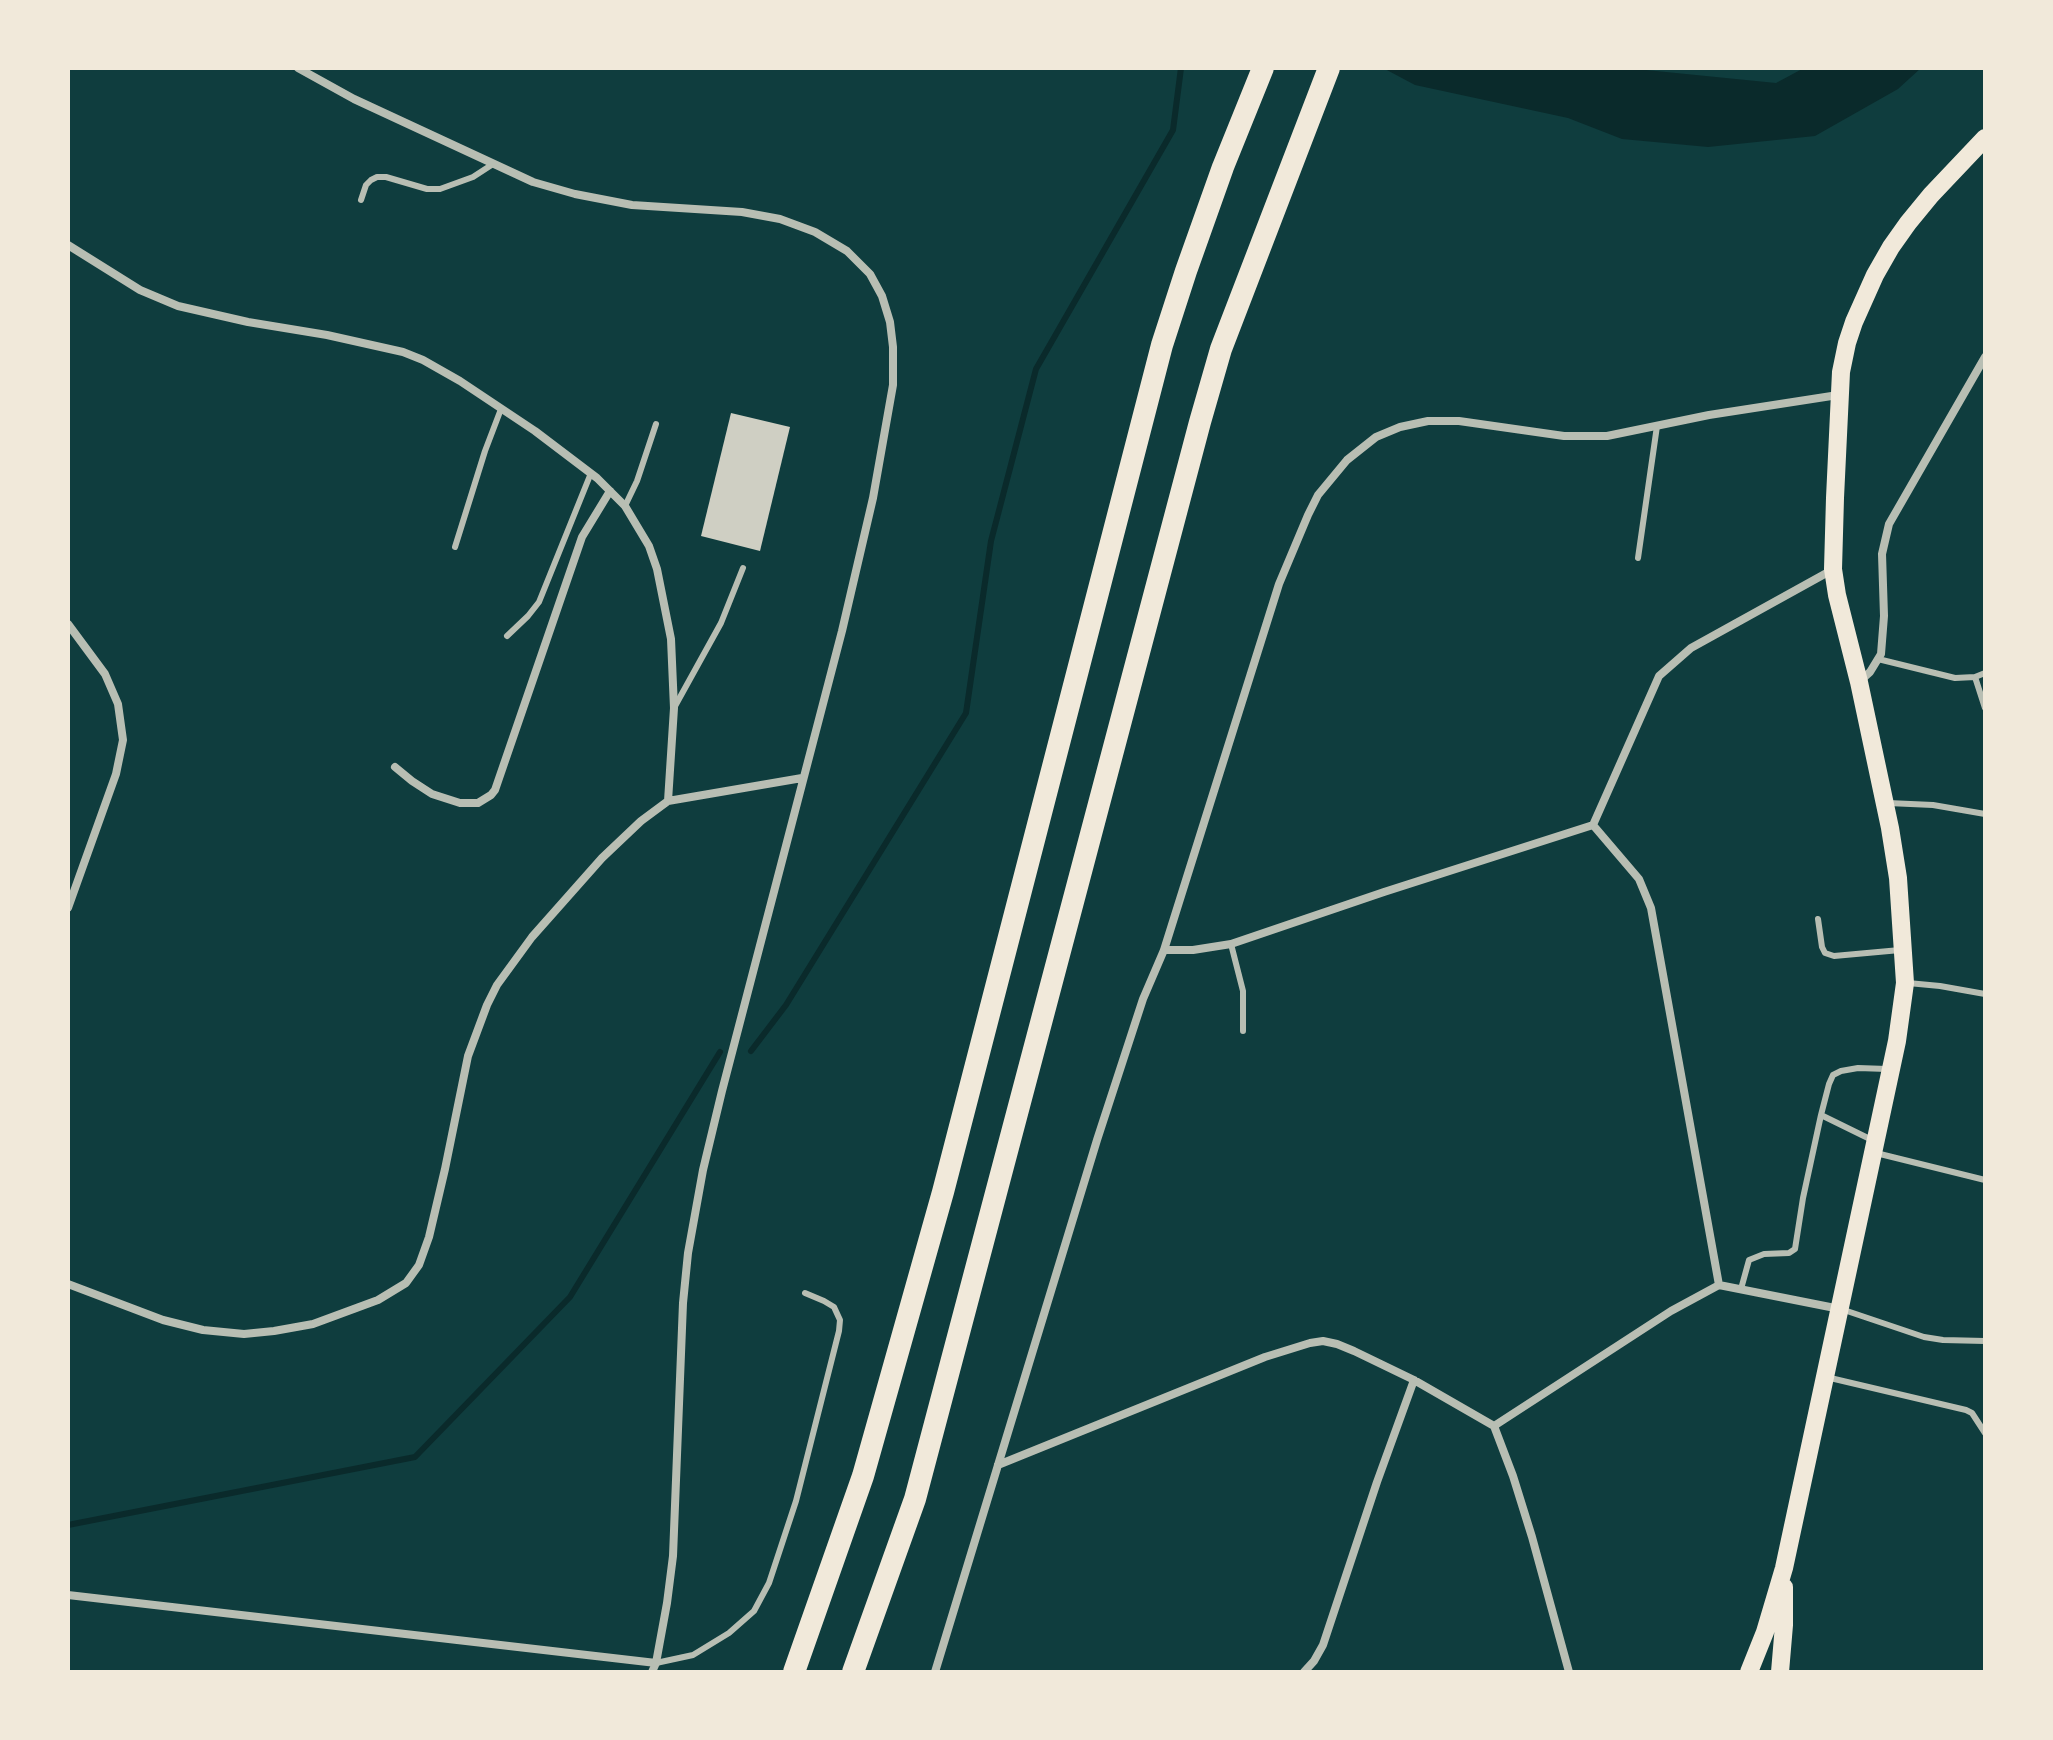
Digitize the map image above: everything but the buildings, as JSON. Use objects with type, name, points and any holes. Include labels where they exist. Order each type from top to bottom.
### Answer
[{"type":"highway","points":[[853,1672],[915,1499],[1221,349],[1329,68]]},
{"type":"highway","points":[[794,1672],[863,1476],[943,1192],[1162,345],[1207,211],[1261,74]]},
{"type":"main road","points":[[1749,1672],[1765,1632],[1784,1568],[1897,1041],[1905,983],[1898,878],[1885,803],[1833,569],[1839,395],[1847,343],[1875,275],[1908,223],[1985,138]]},
{"type":"main road","points":[[1780,1672],[1784,1568]]},
{"type":"street","points":[[68,1595],[654,1668],[673,1556],[682,1318],[688,1253],[703,1170],[842,631],[873,498],[893,385],[890,322],[882,296],[870,274],[847,251],[815,232],[780,219],[742,212],[632,205],[533,182],[354,99],[298,68]]},
{"type":"street","points":[[68,245],[140,290],[178,306],[403,352],[443,371],[535,431],[591,473],[625,506],[649,546],[657,569],[671,639],[674,708],[668,801]]},
{"type":"street","points":[[1859,682],[1870,672],[1881,654],[1882,554],[1889,524],[1985,357]]},
{"type":"street","points":[[935,1672],[1138,1013],[1164,950],[1279,584],[1318,495],[1347,460],[1376,437],[1400,427],[1428,421],[1459,421],[1564,436],[1607,436],[1709,415],[1839,395]]},
{"type":"street","points":[[395,767],[432,794],[460,803],[478,803],[495,790],[582,537],[610,491]]},
{"type":"street","points":[[1164,950],[1214,948],[1231,944],[1593,825],[1659,676],[1691,648],[1833,569]]},
{"type":"street","points":[[68,624],[105,674],[118,704],[123,740],[116,774],[68,908]]},
{"type":"street","points":[[68,1284],[163,1320],[203,1330],[244,1334],[313,1324],[378,1300],[406,1283],[419,1265],[429,1237],[468,1056],[497,985],[532,937],[602,858],[641,821],[668,801],[802,778]]},
{"type":"street","points":[[1593,825],[1639,879],[1651,908],[1719,1285]]},
{"type":"street","points":[[1494,1426],[1671,1311],[1719,1285],[1840,1309]]},
{"type":"street","points":[[998,1465],[1265,1357],[1310,1343],[1323,1341],[1337,1344],[1414,1380],[1494,1426],[1532,1537],[1569,1672]]},
{"type":"street","points":[[1304,1672],[1323,1645],[1414,1380]]},
{"type":"lane","points":[[361,200],[366,185],[377,177],[427,189],[440,189],[473,177],[493,164]]},
{"type":"lane","points":[[455,547],[501,409]]},
{"type":"lane","points":[[625,506],[656,424]]},
{"type":"lane","points":[[1638,558],[1657,426]]},
{"type":"lane","points":[[507,636],[539,602],[591,473]]},
{"type":"lane","points":[[674,708],[721,623],[743,568]]},
{"type":"lane","points":[[1878,659],[1955,678],[1985,673]]},
{"type":"lane","points":[[1975,677],[1985,708]]},
{"type":"lane","points":[[1885,803],[1933,805],[1985,814]]},
{"type":"lane","points":[[1818,919],[1825,953],[1834,956],[1904,949]]},
{"type":"lane","points":[[1231,944],[1243,991],[1243,1031]]},
{"type":"lane","points":[[1905,983],[1985,994]]},
{"type":"lane","points":[[1741,1289],[1749,1260],[1764,1254],[1789,1253],[1795,1249],[1821,1115],[1833,1075],[1858,1068],[1891,1069]]},
{"type":"lane","points":[[1821,1115],[1874,1147],[1985,1180]]},
{"type":"lane","points":[[654,1668],[693,1655],[729,1633],[754,1611],[769,1583],[796,1501],[839,1331],[840,1320],[834,1307],[805,1293]]},
{"type":"lane","points":[[1840,1309],[1924,1337],[1985,1341]]},
{"type":"lane","points":[[1826,1377],[1966,1410],[1972,1413],[1985,1433]]},
{"type":"water","points":[[1383,68],[1626,68],[1776,83],[1804,68],[1921,68],[1898,89],[1815,136],[1708,147],[1622,139],[1568,118],[1415,85]]},
{"type":"waterway","points":[[751,1051],[786,1005],[966,713],[991,541],[1036,369],[1173,130],[1181,68]]},
{"type":"waterway","points":[[68,1525],[415,1457],[570,1297],[720,1052]]}]
